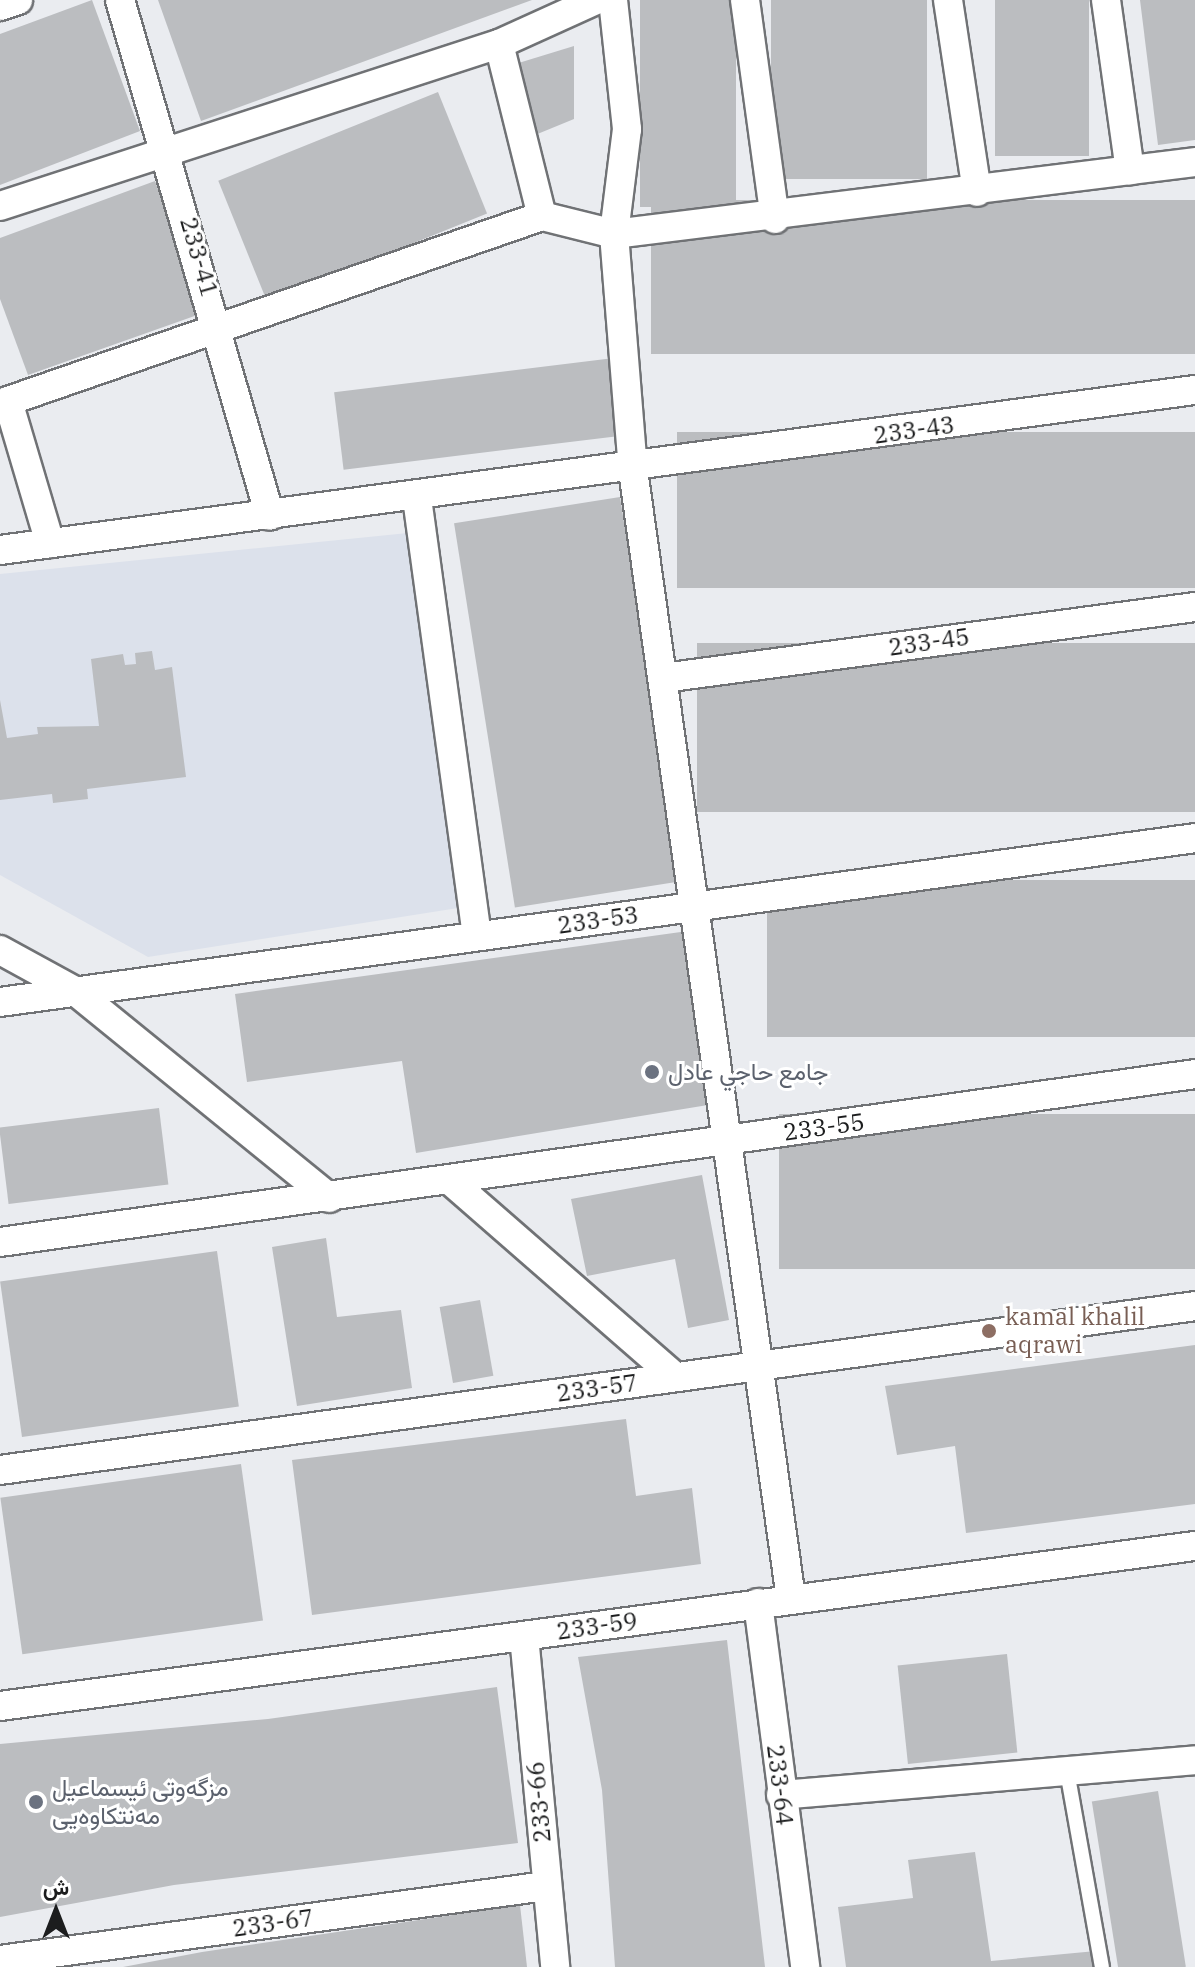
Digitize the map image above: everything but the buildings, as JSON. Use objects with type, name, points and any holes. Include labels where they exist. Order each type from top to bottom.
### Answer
[{"type":"street","points":[[0,6],[18,0]]},
{"type":"street","name":"233-41","points":[[120,0],[168,148],[270,516]]},
{"type":"street","points":[[0,206],[168,148],[499,44],[596,0]]},
{"type":"street","points":[[613,0],[627,129],[614,234],[633,470],[730,1141],[791,1599]]},
{"type":"street","points":[[745,0],[775,219]]},
{"type":"street","points":[[948,0],[977,192]]},
{"type":"street","points":[[1106,0],[1130,170]]},
{"type":"street","points":[[499,44],[542,216]]},
{"type":"street","points":[[50,543],[8,401],[542,216],[614,234],[775,219],[1195,162]]},
{"type":"street","name":"233-43","points":[[0,550],[633,470],[1195,390]]},
{"type":"street","points":[[417,498],[477,936]]},
{"type":"street","name":"233-45","points":[[663,678],[1195,607]]},
{"type":"street","name":"233-53","points":[[0,1002],[1195,838]]},
{"type":"street","points":[[0,950],[75,991],[330,1198]]},
{"type":"street","name":"233-55","points":[[0,1242],[454,1184],[1195,1074]]},
{"type":"street","points":[[454,1184],[675,1377]]},
{"type":"street","name":"233-57","points":[[0,1470],[1195,1306]]},
{"type":"street","name":"233-59","points":[[0,1706],[1195,1546]]},
{"type":"street","name":"233-64","points":[[758,1603],[805,1967]]},
{"type":"street","name":"233-66","points":[[524,1636],[555,1967]]},
{"type":"street","points":[[781,1795],[1195,1760]]},
{"type":"street","name":"233-67","points":[[0,1960],[546,1886]]},
{"type":"lane","points":[[1067,1771],[1102,1967]]},
{"type":"shaded area","points":[[408,533],[458,908],[148,957],[0,875],[0,574]]},
{"type":"place","name":"جامع حاجي عادل","points":[[652,1072]]},
{"type":"place","name":"kamal khalil aqrawi","points":[[989,1331]]},
{"type":"place","name":"مزگەوتی ئیسماعیل مەنتکاوەیی","points":[[36,1802]]}]
